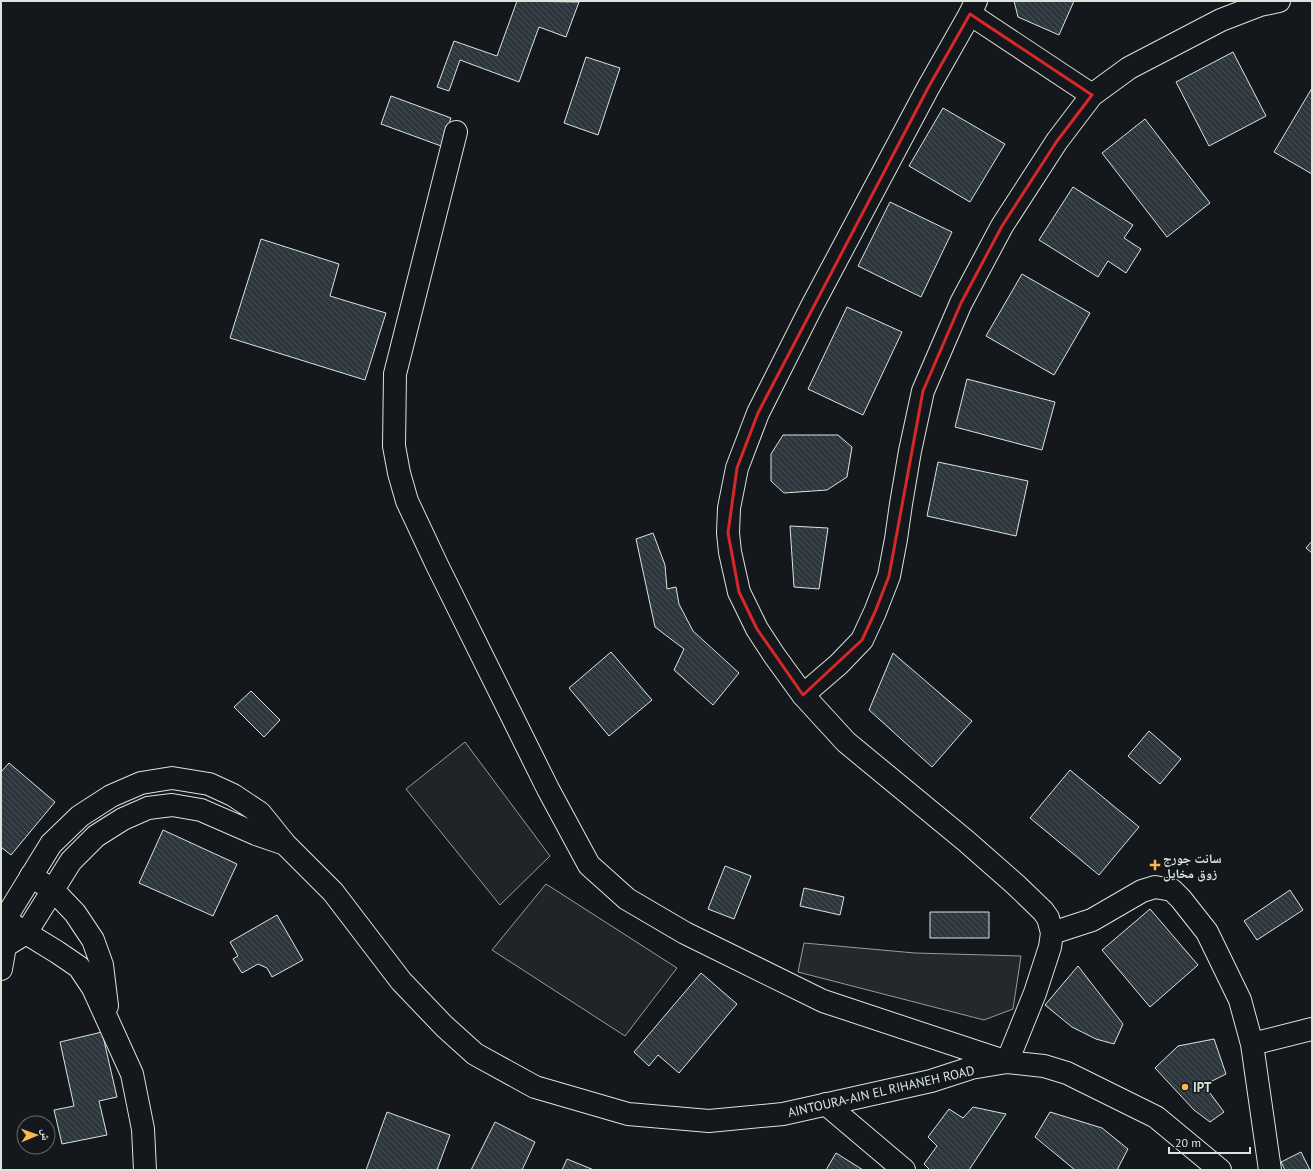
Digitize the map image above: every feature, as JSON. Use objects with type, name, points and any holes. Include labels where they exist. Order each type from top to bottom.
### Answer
[{"type":"street","points":[[803,696],[839,664],[862,640],[875,612],[889,576],[910,451],[923,391],[962,303],[1002,226],[1057,141],[1092,95],[1128,68],[1221,20],[1260,5],[1279,1]]},
{"type":"street","points":[[1007,1062],[1035,993],[1050,947],[1052,933],[1048,918],[1031,899],[966,841],[846,742],[803,696],[774,656],[757,629],[739,592],[730,552],[728,533],[730,508],[737,468],[758,413],[812,306],[928,88],[973,7],[1092,95]]},
{"type":"street","points":[[456,132],[395,374],[394,446],[399,473],[407,501],[548,789],[589,865],[627,899],[685,933],[823,1001],[1007,1062],[1044,1066],[1067,1073],[1156,1117],[1220,1170]]},
{"type":"street","name":"AINTOURA-AIN EL RIHANEH ROAD","points":[[5,919],[51,844],[80,816],[111,796],[141,783],[172,778],[209,784],[233,795],[260,813],[285,844],[333,892],[401,981],[444,1026],[475,1054],[535,1087],[628,1114],[709,1121],[783,1114],[930,1081],[971,1068],[1007,1062]]},
{"type":"street","name":"AINTOURA-AIN EL RIHANEH ROAD","points":[[5,946],[26,933],[71,861],[96,836],[123,819],[148,808],[172,805],[201,810],[256,834],[285,844]]},
{"type":"street","points":[[31,876],[53,890],[75,914],[93,940],[102,965],[108,1021]]},
{"type":"street","points":[[1052,933],[1092,920],[1142,891],[1155,887],[1162,887],[1172,890],[1181,899],[1207,932],[1240,1000],[1252,1044],[1270,1170]]},
{"type":"street","points":[[5,919],[79,967],[93,988],[132,1074],[143,1129],[145,1170]]},
{"type":"street","points":[[1,969],[5,946],[5,919]]},
{"type":"street","points":[[1252,1044],[1312,1029]]},
{"type":"street","points":[[826,1104],[904,1170]]},
{"type":"highlighted area","points":[[970,14],[1092,95],[1057,141],[1002,226],[961,303],[923,391],[889,576],[862,640],[803,695],[757,629],[739,592],[728,533],[737,468],[758,413],[928,88]]},
{"type":"shaded area","points":[[465,742],[550,856],[500,905],[406,789]]},
{"type":"shaded area","points":[[546,884],[677,968],[625,1036],[492,950]]},
{"type":"shaded area","points":[[804,943],[915,953],[1021,956],[1013,1009],[984,1020],[798,972]]},
{"type":"building","points":[[517,1],[579,2],[566,37],[539,27],[519,82],[460,60],[449,91],[437,87],[454,41],[497,56]]},
{"type":"building","points":[[1014,1],[1074,1],[1059,35],[1018,17]]},
{"type":"building","points":[[1233,52],[1266,116],[1209,146],[1176,82]]},
{"type":"building","points":[[586,57],[620,68],[598,135],[564,123]]},
{"type":"building","points":[[1312,88],[1312,174],[1274,152]]},
{"type":"building","points":[[391,96],[451,118],[441,146],[381,124]]},
{"type":"building","points":[[943,108],[1005,144],[970,202],[909,166]]},
{"type":"building","points":[[1145,119],[1210,203],[1167,237],[1102,153]]},
{"type":"building","points":[[1073,187],[1133,225],[1124,238],[1141,249],[1126,273],[1108,261],[1098,277],[1039,240]]},
{"type":"building","points":[[890,202],[952,232],[921,297],[858,266]]},
{"type":"building","points":[[261,239],[339,264],[330,296],[386,313],[365,380],[230,338]]},
{"type":"building","points":[[1022,274],[1090,313],[1054,375],[986,336]]},
{"type":"building","points":[[847,307],[902,332],[863,415],[808,389]]},
{"type":"building","points":[[967,379],[1055,402],[1042,450],[955,427]]},
{"type":"building","points":[[783,435],[838,435],[852,447],[847,477],[827,490],[784,493],[771,481],[771,454]]},
{"type":"building","points":[[938,462],[1028,481],[1016,536],[927,516]]},
{"type":"building","points":[[790,526],[828,528],[819,589],[794,587]]},
{"type":"building","points":[[653,533],[665,565],[667,589],[676,587],[679,604],[693,631],[739,673],[713,705],[674,670],[684,649],[655,627],[636,539]]},
{"type":"building","points":[[1312,541],[1312,553],[1306,548]]},
{"type":"building","points":[[611,652],[652,700],[609,736],[569,688]]},
{"type":"building","points":[[893,653],[972,721],[932,767],[869,710]]},
{"type":"building","points":[[251,691],[280,720],[264,737],[234,707]]},
{"type":"building","points":[[1149,731],[1181,759],[1160,784],[1128,756]]},
{"type":"building","points":[[9,763],[55,802],[11,855],[1,847],[1,772]]},
{"type":"building","points":[[1070,770],[1139,827],[1099,875],[1030,818]]},
{"type":"building","points":[[163,830],[237,864],[213,916],[139,883]]},
{"type":"building","points":[[725,866],[751,876],[734,919],[708,909]]},
{"type":"building","points":[[804,888],[844,897],[840,915],[800,906]]},
{"type":"building","points":[[1290,890],[1303,910],[1257,940],[1244,921]]},
{"type":"building","points":[[1150,909],[1198,965],[1150,1007],[1102,950]]},
{"type":"building","points":[[930,912],[989,912],[989,938],[930,938]]},
{"type":"building","points":[[277,915],[303,960],[272,977],[267,968],[258,964],[242,973],[233,959],[238,956],[230,942]]},
{"type":"building","points":[[1078,966],[1123,1024],[1114,1044],[1096,1039],[1072,1027],[1045,1005]]},
{"type":"building","points":[[701,973],[737,1004],[679,1073],[658,1055],[649,1066],[634,1052]]},
{"type":"building","points":[[102,1032],[117,1097],[99,1101],[107,1135],[62,1144],[54,1110],[74,1106],[60,1042]]},
{"type":"building","points":[[1214,1039],[1226,1074],[1204,1085],[1224,1112],[1210,1122],[1194,1110],[1155,1068],[1178,1046]]},
{"type":"building","points":[[973,1107],[1006,1114],[969,1170],[930,1170],[924,1164],[937,1146],[928,1137],[949,1109],[963,1118]]},
{"type":"building","points":[[387,1112],[450,1135],[437,1170],[366,1170]]},
{"type":"building","points":[[1050,1112],[1102,1128],[1128,1149],[1117,1170],[1075,1170],[1035,1137]]},
{"type":"building","points":[[495,1122],[535,1142],[522,1170],[471,1170]]},
{"type":"building","points":[[1301,1152],[1310,1170],[1285,1170],[1281,1162]]},
{"type":"building","points":[[836,1153],[863,1170],[826,1170]]},
{"type":"building","points":[[567,1159],[594,1170],[562,1170]]},
{"type":"place","name":"سانت جورج زوق مخايل","points":[[1155,865]]},
{"type":"place","name":"IPT","points":[[1185,1087]]}]
